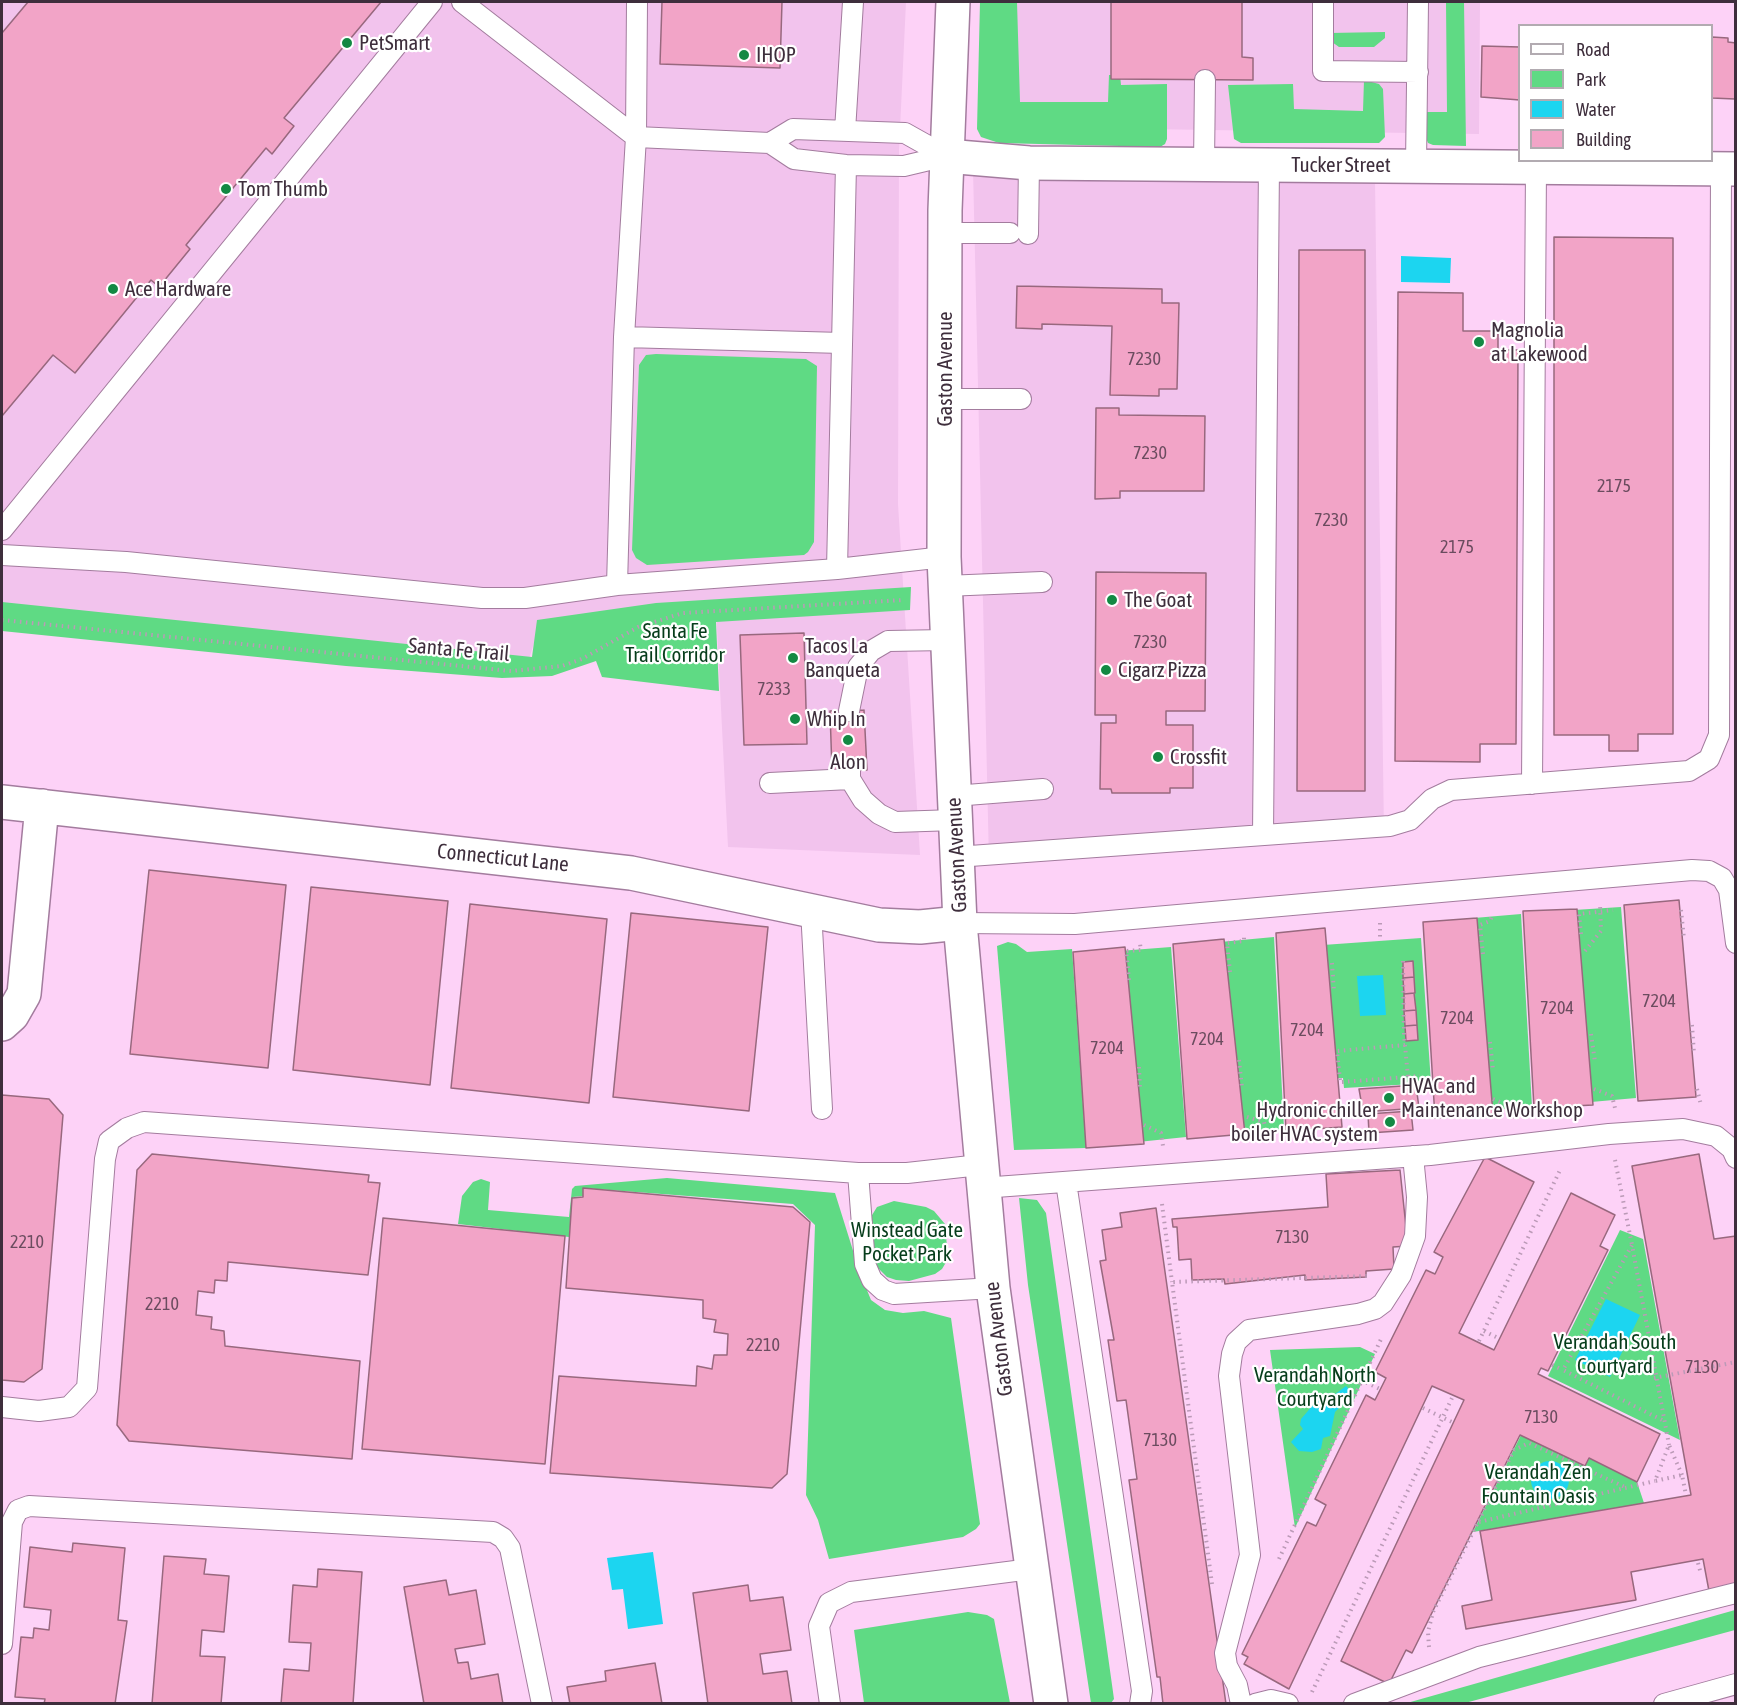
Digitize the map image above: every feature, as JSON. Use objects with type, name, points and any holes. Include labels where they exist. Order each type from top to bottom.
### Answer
[{"type":"street","name":"Gaston Avenue","points":[[953,2],[946,156],[944,571],[956,857],[981,1177],[993,1288],[1051,1704]]},
{"type":"street","name":"Tucker Street","points":[[946,156],[1029,162],[1728,169]]},
{"type":"street","name":"Connecticut Lane","points":[[2,802],[632,873],[879,925],[920,927],[960,923]]},
{"type":"street","points":[[2,1024],[12,1015],[24,994],[42,806]]},
{"type":"lane","points":[[2,530],[432,2]]},
{"type":"lane","points":[[462,2],[636,137],[770,142],[793,129],[905,133],[946,156]]},
{"type":"lane","points":[[617,585],[624,337],[636,137],[637,2]]},
{"type":"lane","points":[[845,131],[853,2]]},
{"type":"lane","points":[[1323,2],[1323,71],[1418,72]]},
{"type":"lane","points":[[1416,165],[1418,2]]},
{"type":"lane","points":[[1204,164],[1205,80]]},
{"type":"lane","points":[[770,142],[794,159],[846,165],[904,166],[946,156]]},
{"type":"lane","points":[[945,233],[1019,233],[1029,162]]},
{"type":"lane","points":[[1263,835],[1269,164]]},
{"type":"lane","points":[[837,569],[846,165]]},
{"type":"lane","points":[[1532,784],[1536,166]]},
{"type":"lane","points":[[956,857],[1390,826],[1410,820],[1432,799],[1451,790],[1689,771],[1709,759],[1719,735],[1728,169]]},
{"type":"lane","points":[[624,337],[842,342]]},
{"type":"lane","points":[[945,399],[1021,399]]},
{"type":"lane","points":[[2,555],[126,561],[482,598],[525,598],[617,585],[837,569],[944,571],[1041,582]]},
{"type":"lane","points":[[849,711],[858,667],[871,651],[888,641],[947,640]]},
{"type":"lane","points":[[770,783],[850,775],[863,800],[879,814],[895,822],[1043,789]]},
{"type":"lane","points":[[960,923],[1075,924],[1692,870],[1709,871],[1722,878],[1729,890],[1736,943]]},
{"type":"lane","points":[[811,910],[822,1109]]},
{"type":"lane","points":[[2,1407],[39,1411],[69,1407],[87,1388],[105,1159],[109,1141],[127,1128],[144,1122],[858,1173],[907,1173],[1065,1182],[1413,1156],[1576,1137],[1683,1128],[1716,1136],[1732,1149],[1736,1158]]},
{"type":"lane","points":[[1241,1704],[1238,1685],[1227,1665],[1225,1653],[1250,1555],[1229,1376],[1232,1354],[1236,1342],[1249,1330],[1368,1313],[1383,1303],[1401,1275],[1415,1236],[1417,1197],[1413,1156]]},
{"type":"lane","points":[[858,1173],[865,1264],[872,1280],[883,1290],[894,1294],[993,1288]]},
{"type":"lane","points":[[1065,1182],[1142,1691],[1140,1704]]},
{"type":"lane","points":[[2,1644],[12,1522],[18,1510],[29,1506],[493,1532],[503,1538],[510,1548],[542,1704]]},
{"type":"lane","points":[[830,1704],[819,1626],[829,1603],[851,1592],[1031,1569]]},
{"type":"lane","points":[[1353,1704],[1502,1650],[1736,1593]]},
{"type":"lane","points":[[1664,1704],[1702,1699],[1736,1684]]},
{"type":"lane","points":[[1255,1704],[1271,1700],[1288,1704]]},
{"type":"path","name":"Santa Fe Trail","points":[[2,620],[511,671],[562,666],[582,658],[638,627],[682,613],[903,600]]},
{"type":"path","points":[[1585,951],[1600,934],[1598,878]]},
{"type":"path","points":[[1581,934],[1579,915],[1613,910]]},
{"type":"path","points":[[1681,910],[1684,939]]},
{"type":"path","points":[[1480,925],[1483,954]]},
{"type":"path","points":[[1227,943],[1230,972]]},
{"type":"path","points":[[1126,951],[1129,980]]},
{"type":"path","points":[[1403,961],[1408,1077]]},
{"type":"path","points":[[1332,963],[1334,992]]},
{"type":"path","points":[[1692,1025],[1694,1054]]},
{"type":"path","points":[[1591,1034],[1594,1062]]},
{"type":"path","points":[[1490,1042],[1493,1070]]},
{"type":"path","points":[[1405,1045],[1337,1051],[1341,1081],[1420,1076]]},
{"type":"path","points":[[1239,1060],[1242,1088]]},
{"type":"path","points":[[1139,1067],[1140,1089]]},
{"type":"path","points":[[1493,1099],[1511,1107],[1516,1127]]},
{"type":"path","points":[[1247,1117],[1266,1125],[1268,1143]]},
{"type":"path","points":[[1609,1134],[1632,1245],[1662,1420],[1669,1445],[1682,1475],[1686,1495]]},
{"type":"path","points":[[1479,1341],[1576,1137]]},
{"type":"path","points":[[1167,1175],[1170,1203],[1161,1204],[1172,1282]]},
{"type":"path","points":[[1563,1370],[1632,1245]]},
{"type":"path","points":[[1484,1331],[1498,1338]]},
{"type":"path","points":[[1654,1378],[1736,1362]]},
{"type":"path","points":[[1552,1365],[1662,1420]]},
{"type":"path","points":[[1278,1562],[1361,1380],[1380,1389]]},
{"type":"path","points":[[1308,1701],[1452,1398]]},
{"type":"path","points":[[1423,1408],[1452,1422]]},
{"type":"path","points":[[1398,1688],[1429,1660],[1428,1632],[1433,1612],[1514,1450],[1529,1443],[1627,1488]]},
{"type":"path","points":[[1655,1481],[1669,1445]]},
{"type":"path","points":[[1478,1522],[1682,1475]]},
{"type":"shaded area","points":[[2,2],[906,2],[899,150],[898,504],[920,855],[728,847],[716,609],[541,621],[528,662],[2,603]]},
{"type":"shaded area","points":[[1011,2],[1480,2],[1479,134],[1009,127]]},
{"type":"shaded area","points":[[973,169],[1375,181],[1384,834],[989,862]]},
{"type":"green space","points":[[980,2],[1017,2],[1020,102],[1108,102],[1109,75],[1120,75],[1121,85],[1167,84],[1167,139],[1165,144],[1160,147],[999,143],[981,137],[977,129]]},
{"type":"green space","points":[[1446,2],[1464,2],[1466,146],[1433,145],[1428,143],[1425,136],[1424,112],[1447,112]]},
{"type":"green space","points":[[1385,32],[1385,38],[1374,47],[1339,47],[1332,42],[1329,33]]},
{"type":"green space","points":[[1364,80],[1379,84],[1383,89],[1385,137],[1379,143],[1241,143],[1234,139],[1228,85],[1293,84],[1294,109],[1363,111]]},
{"type":"green space","points":[[646,355],[806,359],[817,366],[814,542],[808,552],[804,555],[647,565],[636,558],[632,550],[639,365]]},
{"type":"green space","name":"Santa Fe Trail Corridor","points":[[911,587],[910,610],[716,622],[719,691],[602,677],[596,661],[552,676],[502,678],[346,666],[2,631],[2,602],[532,657],[537,620],[656,603]]},
{"type":"green space","points":[[1621,907],[1636,1098],[1591,1102],[1574,910]]},
{"type":"green space","points":[[1521,914],[1532,1107],[1488,1110],[1474,918]]},
{"type":"green space","points":[[1274,937],[1284,1129],[1239,1134],[1220,942]]},
{"type":"green space","points":[[1421,938],[1431,1083],[1344,1088],[1343,1078],[1334,1078],[1323,945]]},
{"type":"green space","points":[[1008,942],[1016,944],[1027,952],[1072,949],[1086,1148],[1014,1150],[997,946]]},
{"type":"green space","points":[[1171,947],[1186,1137],[1138,1142],[1119,951]]},
{"type":"green space","points":[[667,1178],[835,1193],[860,1273],[871,1300],[885,1310],[903,1313],[924,1311],[951,1318],[980,1524],[976,1529],[963,1537],[829,1559],[818,1520],[806,1495],[815,1225],[793,1204],[583,1188],[583,1196],[573,1197],[569,1237],[458,1224],[462,1196],[473,1182],[481,1179],[490,1182],[488,1210],[569,1217],[572,1189],[575,1186]]},
{"type":"green space","points":[[1019,1198],[1037,1200],[1046,1213],[1114,1699],[1111,1703],[1091,1703],[1028,1285]]},
{"type":"green space","name":"Winstead Gate Pocket Park","points":[[894,1201],[926,1207],[934,1211],[945,1224],[948,1259],[942,1269],[935,1274],[909,1281],[896,1280],[887,1277],[873,1263],[869,1220],[877,1207]]},
{"type":"green space","name":"Verandah South Courtyard","points":[[1620,1230],[1643,1239],[1680,1440],[1548,1376]]},
{"type":"green space","name":"Verandah North Courtyard","points":[[1360,1347],[1375,1354],[1295,1528],[1270,1350]]},
{"type":"green space","name":"Verandah Zen Fountain Oasis","points":[[1521,1435],[1585,1466],[1589,1458],[1637,1482],[1644,1503],[1473,1532]]},
{"type":"green space","points":[[1735,1610],[1735,1630],[1465,1703],[1407,1703]]},
{"type":"green space","points":[[968,1612],[987,1615],[994,1619],[1010,1703],[864,1703],[854,1630]]},
{"type":"water","points":[[1401,256],[1451,258],[1450,283],[1401,282]]},
{"type":"water","points":[[1383,975],[1386,1015],[1360,1016],[1357,976]]},
{"type":"water","points":[[1606,1299],[1640,1315],[1610,1377],[1575,1360]]},
{"type":"water","points":[[1346,1386],[1353,1394],[1335,1412],[1330,1436],[1323,1438],[1321,1449],[1312,1452],[1299,1451],[1291,1442],[1303,1429],[1300,1425],[1301,1419],[1320,1397],[1328,1393],[1334,1395]]},
{"type":"water","points":[[1550,1461],[1564,1466],[1569,1480],[1564,1494],[1550,1499],[1536,1494],[1531,1480],[1536,1466]]},
{"type":"water","points":[[653,1552],[663,1624],[628,1629],[623,1589],[612,1590],[607,1558]]},
{"type":"building","points":[[28,2],[381,2],[284,118],[294,126],[272,154],[266,148],[186,245],[190,249],[159,287],[151,280],[75,373],[53,355],[2,416],[2,33]]},
{"type":"building","points":[[662,2],[782,2],[780,68],[660,64]]},
{"type":"building","points":[[1111,2],[1242,2],[1242,57],[1253,58],[1253,80],[1111,79]]},
{"type":"building","points":[[1713,37],[1728,38],[1728,42],[1736,43],[1735,99],[1713,98]]},
{"type":"building","points":[[1482,46],[1518,47],[1518,100],[1481,97]]},
{"type":"building","points":[[1554,237],[1673,238],[1673,734],[1638,734],[1638,751],[1609,751],[1609,735],[1554,735]]},
{"type":"building","points":[[1299,250],[1365,250],[1365,791],[1297,791]]},
{"type":"building","points":[[1017,286],[1162,289],[1162,303],[1179,303],[1177,389],[1159,389],[1159,396],[1110,395],[1112,326],[1042,324],[1042,329],[1016,328]]},
{"type":"building","points":[[1398,292],[1463,293],[1463,331],[1498,331],[1498,350],[1518,350],[1516,744],[1480,744],[1480,762],[1395,761]]},
{"type":"building","points":[[1096,408],[1119,408],[1119,415],[1205,416],[1204,491],[1120,491],[1120,498],[1095,499]]},
{"type":"building","points":[[1096,572],[1206,573],[1205,711],[1166,711],[1166,725],[1193,725],[1193,788],[1170,788],[1170,793],[1112,793],[1111,789],[1100,789],[1101,723],[1116,723],[1116,715],[1095,715]]},
{"type":"building","points":[[804,633],[807,744],[744,745],[740,635]]},
{"type":"building","name":"Alon","points":[[864,710],[867,770],[832,771],[830,711]]},
{"type":"building","points":[[149,870],[286,885],[268,1068],[130,1054]]},
{"type":"building","points":[[311,887],[448,901],[430,1085],[293,1070]]},
{"type":"building","points":[[1679,900],[1696,1097],[1638,1101],[1624,905]]},
{"type":"building","points":[[470,904],[607,919],[589,1103],[451,1088]]},
{"type":"building","points":[[1577,909],[1593,1105],[1534,1108],[1523,911]]},
{"type":"building","points":[[631,913],[768,927],[749,1111],[613,1097]]},
{"type":"building","points":[[1477,918],[1493,1114],[1435,1118],[1423,922]]},
{"type":"building","points":[[1325,928],[1342,1127],[1286,1131],[1276,933]]},
{"type":"building","points":[[1224,939],[1245,1134],[1187,1139],[1173,944]]},
{"type":"building","points":[[1125,947],[1144,1144],[1086,1148],[1073,952]]},
{"type":"building","points":[[1413,961],[1414,977],[1403,978],[1403,962]]},
{"type":"building","points":[[1414,977],[1415,993],[1404,994],[1403,978]]},
{"type":"building","points":[[1414,993],[1416,1010],[1404,1011],[1404,994]]},
{"type":"building","points":[[1416,1010],[1417,1025],[1405,1026],[1404,1011]]},
{"type":"building","points":[[1417,1025],[1418,1040],[1406,1041],[1405,1026]]},
{"type":"building","name":"HVAC and Maintenance Workshop","points":[[1416,1085],[1419,1108],[1363,1112],[1359,1089]]},
{"type":"building","points":[[2,1095],[49,1099],[63,1115],[42,1369],[24,1382],[2,1380]]},
{"type":"building","name":"Hydronic chiller boiler HVAC system","points":[[1411,1111],[1413,1130],[1369,1133],[1368,1114]]},
{"type":"building","points":[[152,1154],[369,1175],[368,1182],[380,1183],[368,1275],[228,1262],[227,1281],[215,1280],[214,1293],[198,1291],[196,1315],[212,1317],[211,1329],[224,1331],[225,1346],[360,1361],[352,1459],[129,1441],[117,1425],[137,1170]]},
{"type":"building","points":[[1699,1154],[1714,1239],[1736,1236],[1736,1587],[1709,1591],[1703,1559],[1631,1572],[1636,1600],[1466,1629],[1462,1606],[1492,1600],[1480,1531],[1691,1495],[1632,1166]]},
{"type":"building","points":[[1485,1157],[1534,1182],[1459,1333],[1494,1350],[1571,1193],[1615,1215],[1600,1246],[1608,1250],[1548,1371],[1541,1368],[1538,1374],[1660,1434],[1637,1482],[1589,1458],[1585,1466],[1520,1435],[1412,1653],[1406,1650],[1389,1684],[1341,1661],[1464,1400],[1432,1386],[1289,1689],[1244,1664],[1248,1657],[1242,1654],[1307,1522],[1316,1526],[1326,1505],[1315,1499],[1366,1395],[1375,1400],[1386,1378],[1375,1372],[1426,1270],[1435,1274],[1443,1257],[1434,1252]]},
{"type":"building","points":[[1400,1170],[1408,1246],[1393,1247],[1394,1269],[1366,1271],[1366,1277],[1305,1280],[1305,1275],[1225,1284],[1224,1279],[1192,1280],[1191,1259],[1179,1260],[1177,1227],[1173,1227],[1172,1219],[1328,1207],[1326,1174]]},
{"type":"building","points":[[583,1188],[793,1207],[810,1222],[787,1474],[772,1488],[550,1473],[559,1376],[696,1386],[697,1366],[712,1369],[714,1355],[727,1355],[728,1334],[714,1332],[716,1320],[703,1318],[703,1300],[566,1288],[572,1198],[583,1197]]},
{"type":"building","points":[[1156,1208],[1226,1704],[1163,1704],[1160,1677],[1157,1677],[1129,1480],[1137,1479],[1126,1400],[1117,1401],[1108,1340],[1114,1340],[1100,1261],[1106,1260],[1102,1230],[1122,1227],[1120,1213]]},
{"type":"building","points":[[383,1218],[565,1236],[545,1464],[362,1449]]},
{"type":"building","points":[[73,1543],[125,1548],[118,1620],[127,1621],[115,1704],[44,1704],[45,1699],[15,1697],[21,1637],[33,1638],[34,1628],[49,1630],[51,1610],[24,1607],[30,1547],[72,1552]]},
{"type":"building","points":[[164,1556],[206,1559],[204,1574],[229,1576],[224,1632],[202,1630],[200,1656],[225,1657],[221,1704],[152,1704]]},
{"type":"building","points":[[318,1569],[362,1572],[353,1704],[281,1704],[284,1669],[309,1671],[311,1643],[289,1642],[293,1585],[317,1587]]},
{"type":"building","points":[[446,1580],[449,1595],[476,1590],[485,1644],[455,1649],[458,1663],[468,1662],[471,1679],[498,1674],[503,1704],[424,1704],[404,1587]]},
{"type":"building","points":[[748,1585],[750,1601],[783,1597],[791,1650],[760,1654],[763,1674],[787,1671],[792,1704],[708,1704],[693,1593]]},
{"type":"building","points":[[655,1663],[662,1704],[570,1704],[567,1687],[606,1681],[605,1671]]},
{"type":"place","name":"PetSmart","points":[[347,43]]},
{"type":"place","name":"IHOP","points":[[744,55]]},
{"type":"place","name":"Tom Thumb","points":[[226,189]]},
{"type":"place","name":"Ace Hardware","points":[[113,289]]},
{"type":"place","name":"Magnolia at Lakewood","points":[[1479,342]]},
{"type":"place","name":"The Goat","points":[[1112,600]]},
{"type":"place","name":"Tacos La Banqueta","points":[[793,658]]},
{"type":"place","name":"Cigarz Pizza","points":[[1106,670]]},
{"type":"place","name":"Whip In","points":[[795,719]]},
{"type":"place","name":"Alon","points":[[848,740]]},
{"type":"place","name":"Crossfit","points":[[1158,757]]},
{"type":"place","name":"HVAC and Maintenance Workshop","points":[[1389,1098]]},
{"type":"place","name":"Hydronic chiller boiler HVAC system","points":[[1390,1122]]}]
